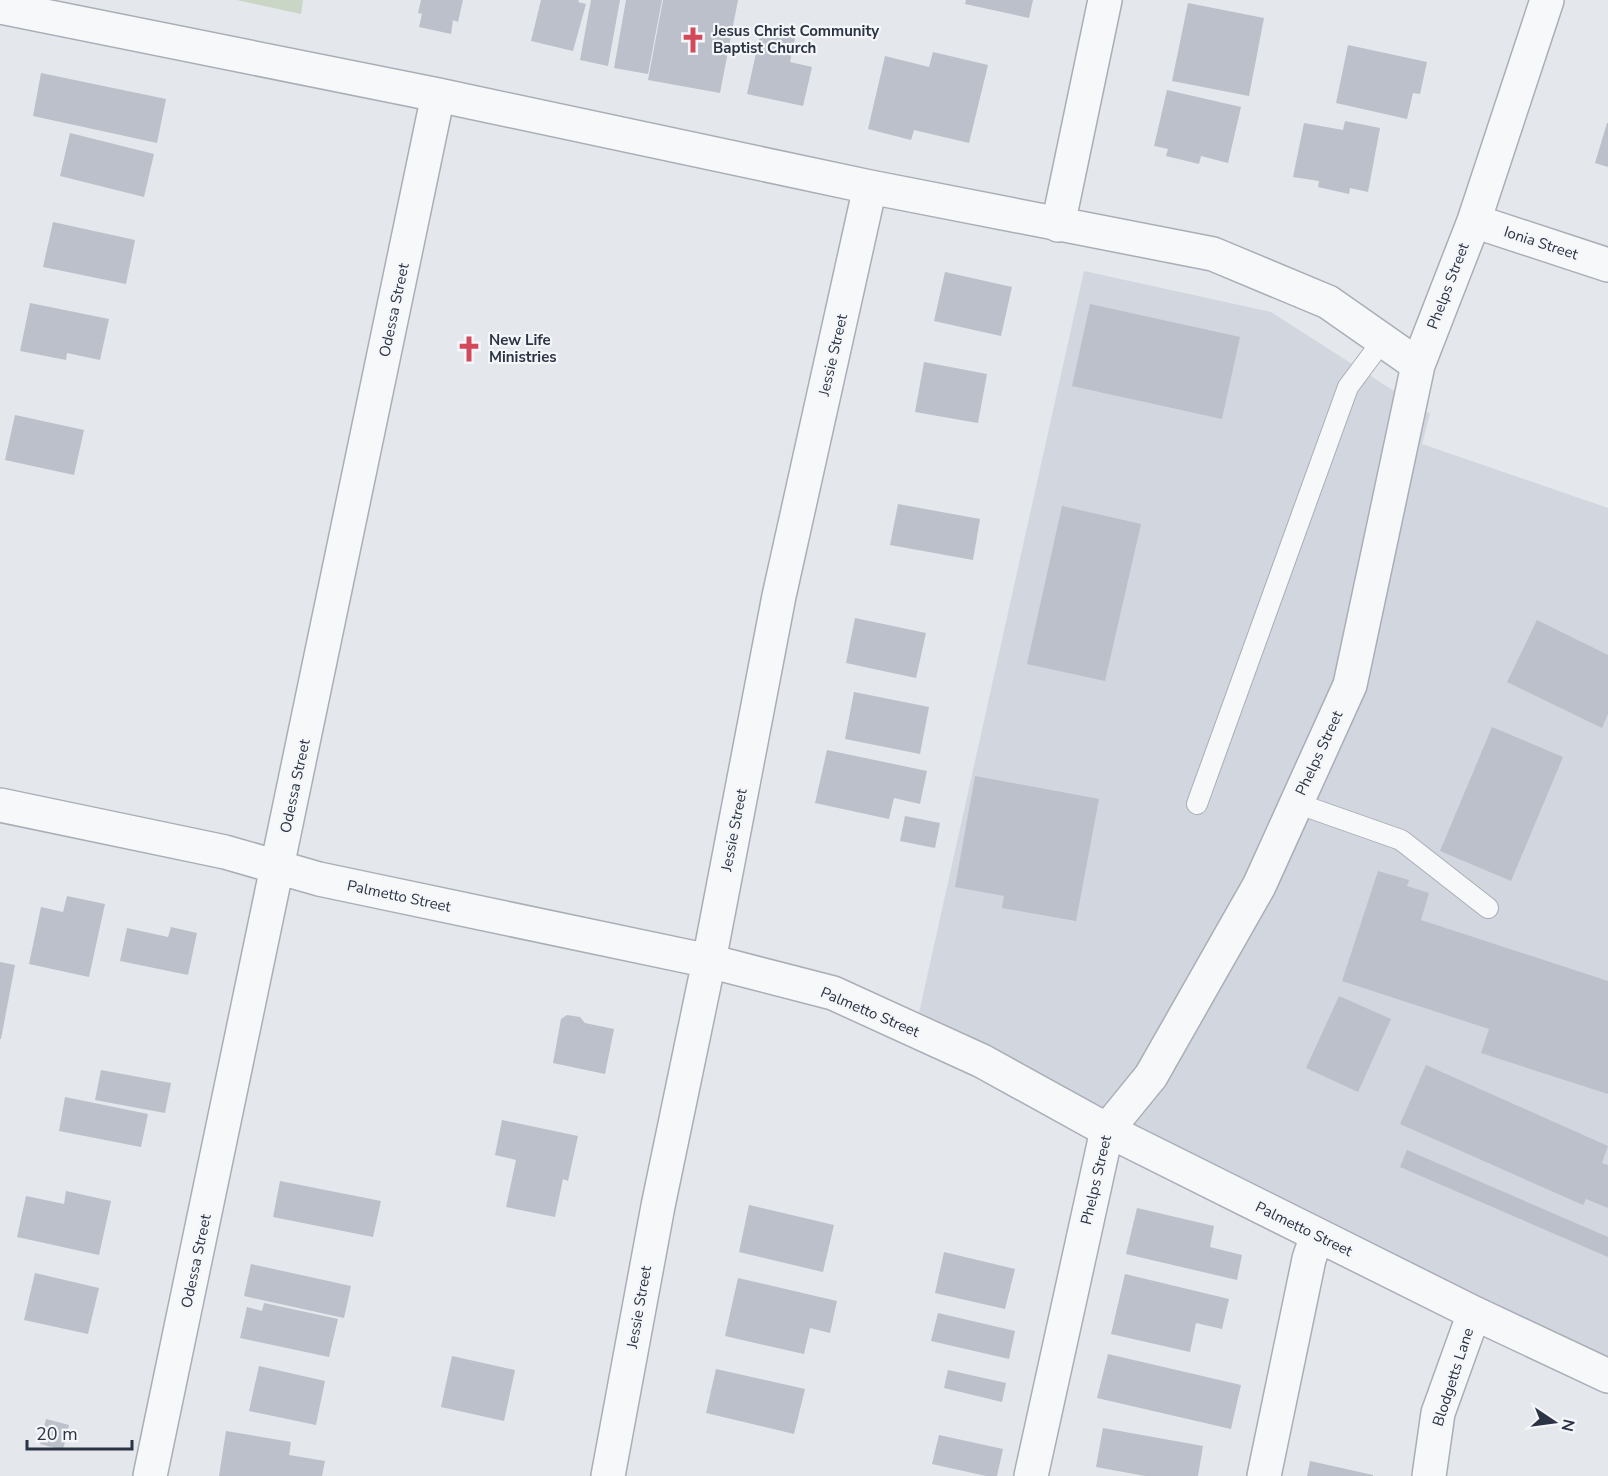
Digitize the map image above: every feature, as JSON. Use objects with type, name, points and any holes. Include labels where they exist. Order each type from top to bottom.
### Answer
[{"type":"street","points":[[1058,225],[1105,0]]},
{"type":"street","name":"Phelps Street","points":[[1031,1476],[1107,1130],[1152,1076],[1259,886],[1350,685],[1418,364],[1474,221],[1547,0]]},
{"type":"street","points":[[0,6],[438,95],[870,187],[1213,254],[1328,302],[1418,364]]},
{"type":"street","name":"Odessa Street","points":[[150,1476],[279,867],[438,95]]},
{"type":"street","name":"Jessie Street","points":[[608,1476],[658,1206],[709,961],[779,596],[870,187]]},
{"type":"street","name":"Ionia Street","points":[[1474,221],[1608,265]]},
{"type":"street","name":"Palmetto Street","points":[[0,805],[225,852],[319,879],[709,961],[833,993],[982,1061],[1107,1130],[1474,1313],[1608,1376]]},
{"type":"street","points":[[1264,1476],[1309,1259],[1317,1235]]},
{"type":"street","name":"Blodgetts Lane","points":[[1429,1476],[1438,1413],[1474,1313]]},
{"type":"lane","points":[[1197,804],[1348,387],[1383,340]]},
{"type":"lane","points":[[1296,803],[1401,840],[1488,909]]},
{"type":"shaded area","points":[[1084,271],[1271,312],[1430,414],[1422,444],[1608,508],[1608,1363],[1149,1134],[919,1013]]},
{"type":"green space","points":[[237,0],[303,0],[301,14]]},
{"type":"building","points":[[421,0],[463,0],[458,22],[453,20],[451,34],[419,27],[422,14],[418,13]]},
{"type":"building","points":[[541,0],[579,0],[578,2],[586,4],[573,51],[531,41]]},
{"type":"building","points":[[591,0],[620,0],[608,66],[580,60]]},
{"type":"building","points":[[626,0],[662,0],[648,74],[614,68]]},
{"type":"building","name":"Jesus Christ Community Baptist Church","points":[[663,0],[738,0],[720,93],[648,80]]},
{"type":"building","points":[[966,0],[1033,0],[1029,18],[965,4]]},
{"type":"building","points":[[1188,3],[1264,18],[1249,96],[1172,81]]},
{"type":"building","points":[[761,31],[795,38],[790,62],[812,67],[803,106],[747,94]]},
{"type":"building","points":[[1348,45],[1427,62],[1420,94],[1413,93],[1407,119],[1336,103]]},
{"type":"building","points":[[933,52],[988,65],[969,143],[914,130],[911,140],[868,129],[885,56],[929,67]]},
{"type":"building","points":[[41,73],[166,99],[157,143],[33,116]]},
{"type":"building","points":[[1167,90],[1241,107],[1228,163],[1201,156],[1199,164],[1166,156],[1168,149],[1154,146]]},
{"type":"building","points":[[1345,121],[1380,128],[1368,192],[1350,188],[1349,194],[1318,187],[1319,181],[1293,177],[1304,123],[1343,130]]},
{"type":"building","points":[[1608,123],[1608,167],[1595,163]]},
{"type":"building","points":[[70,133],[154,154],[144,197],[60,176]]},
{"type":"building","points":[[53,222],[135,240],[126,284],[43,267]]},
{"type":"building","points":[[945,272],[1012,287],[1001,336],[934,321]]},
{"type":"building","points":[[30,303],[109,319],[100,360],[67,353],[66,360],[20,351]]},
{"type":"building","points":[[1090,304],[1240,337],[1222,419],[1072,386]]},
{"type":"building","points":[[924,362],[987,374],[978,423],[915,412]]},
{"type":"building","points":[[15,415],[84,430],[74,475],[5,460]]},
{"type":"building","points":[[898,504],[980,519],[973,560],[890,545]]},
{"type":"building","points":[[1062,506],[1141,524],[1105,681],[1027,664]]},
{"type":"building","points":[[855,618],[926,633],[916,678],[846,663]]},
{"type":"building","points":[[1537,620],[1608,655],[1608,714],[1602,728],[1507,682]]},
{"type":"building","points":[[854,692],[929,707],[920,754],[845,739]]},
{"type":"building","points":[[1492,727],[1563,757],[1511,881],[1440,851]]},
{"type":"building","points":[[827,750],[927,771],[920,804],[894,798],[889,819],[815,803]]},
{"type":"building","points":[[975,776],[1099,799],[1076,921],[1002,908],[1004,896],[955,887]]},
{"type":"building","points":[[905,816],[940,823],[935,848],[900,841]]},
{"type":"building","points":[[1378,871],[1409,880],[1407,886],[1429,893],[1421,920],[1608,981],[1608,1094],[1481,1053],[1489,1029],[1342,981]]},
{"type":"building","points":[[67,896],[105,904],[89,977],[29,964],[41,907],[63,912]]},
{"type":"building","points":[[171,927],[197,933],[188,975],[120,961],[127,928],[168,937]]},
{"type":"building","points":[[0,962],[15,965],[1,1039],[0,1039]]},
{"type":"building","points":[[1339,996],[1391,1019],[1358,1092],[1306,1068]]},
{"type":"building","points":[[567,1015],[580,1017],[585,1023],[614,1029],[605,1074],[553,1063],[561,1019]]},
{"type":"building","points":[[1426,1065],[1608,1146],[1602,1163],[1608,1165],[1608,1208],[1586,1199],[1583,1205],[1400,1124]]},
{"type":"building","points":[[101,1070],[171,1083],[165,1113],[95,1100]]},
{"type":"building","points":[[65,1097],[148,1114],[141,1147],[59,1131]]},
{"type":"building","points":[[502,1120],[578,1136],[568,1181],[563,1179],[555,1217],[506,1207],[516,1160],[495,1155]]},
{"type":"building","points":[[1407,1150],[1608,1237],[1608,1257],[1400,1167]]},
{"type":"building","points":[[280,1181],[381,1201],[373,1237],[273,1217]]},
{"type":"building","points":[[66,1191],[111,1201],[99,1255],[17,1237],[26,1196],[64,1204]]},
{"type":"building","points":[[749,1205],[834,1225],[823,1272],[739,1252]]},
{"type":"building","points":[[1137,1208],[1214,1226],[1210,1247],[1242,1255],[1237,1280],[1126,1254]]},
{"type":"building","points":[[944,1252],[1015,1269],[1005,1309],[935,1293]]},
{"type":"building","points":[[251,1264],[351,1286],[344,1318],[244,1296]]},
{"type":"building","points":[[35,1273],[99,1288],[88,1334],[24,1320]]},
{"type":"building","points":[[1125,1274],[1229,1299],[1222,1329],[1196,1323],[1190,1352],[1111,1334]]},
{"type":"building","points":[[738,1278],[837,1301],[830,1333],[810,1328],[804,1354],[725,1336]]},
{"type":"building","points":[[264,1303],[338,1319],[329,1357],[240,1338],[247,1307],[262,1311]]},
{"type":"building","points":[[938,1313],[1015,1331],[1009,1359],[931,1341]]},
{"type":"building","points":[[1108,1354],[1241,1385],[1231,1429],[1097,1398]]},
{"type":"building","points":[[452,1356],[515,1370],[504,1421],[441,1407]]},
{"type":"building","points":[[259,1366],[325,1381],[316,1425],[249,1411]]},
{"type":"building","points":[[716,1369],[805,1389],[794,1434],[706,1413]]},
{"type":"building","points":[[948,1370],[1006,1383],[1002,1402],[944,1388]]},
{"type":"building","points":[[46,1419],[69,1425],[63,1450],[40,1444]]},
{"type":"building","points":[[1103,1428],[1203,1446],[1198,1476],[1145,1476],[1096,1467]]},
{"type":"building","points":[[226,1431],[291,1442],[289,1455],[325,1461],[322,1476],[219,1476]]},
{"type":"building","points":[[939,1435],[1003,1449],[997,1476],[986,1476],[932,1464]]},
{"type":"building","points":[[1310,1461],[1373,1475],[1373,1476],[1307,1476]]},
{"type":"place","name":"Jesus Christ Community Baptist Church","points":[[693,40]]},
{"type":"place","name":"New Life Ministries","points":[[469,349]]}]
